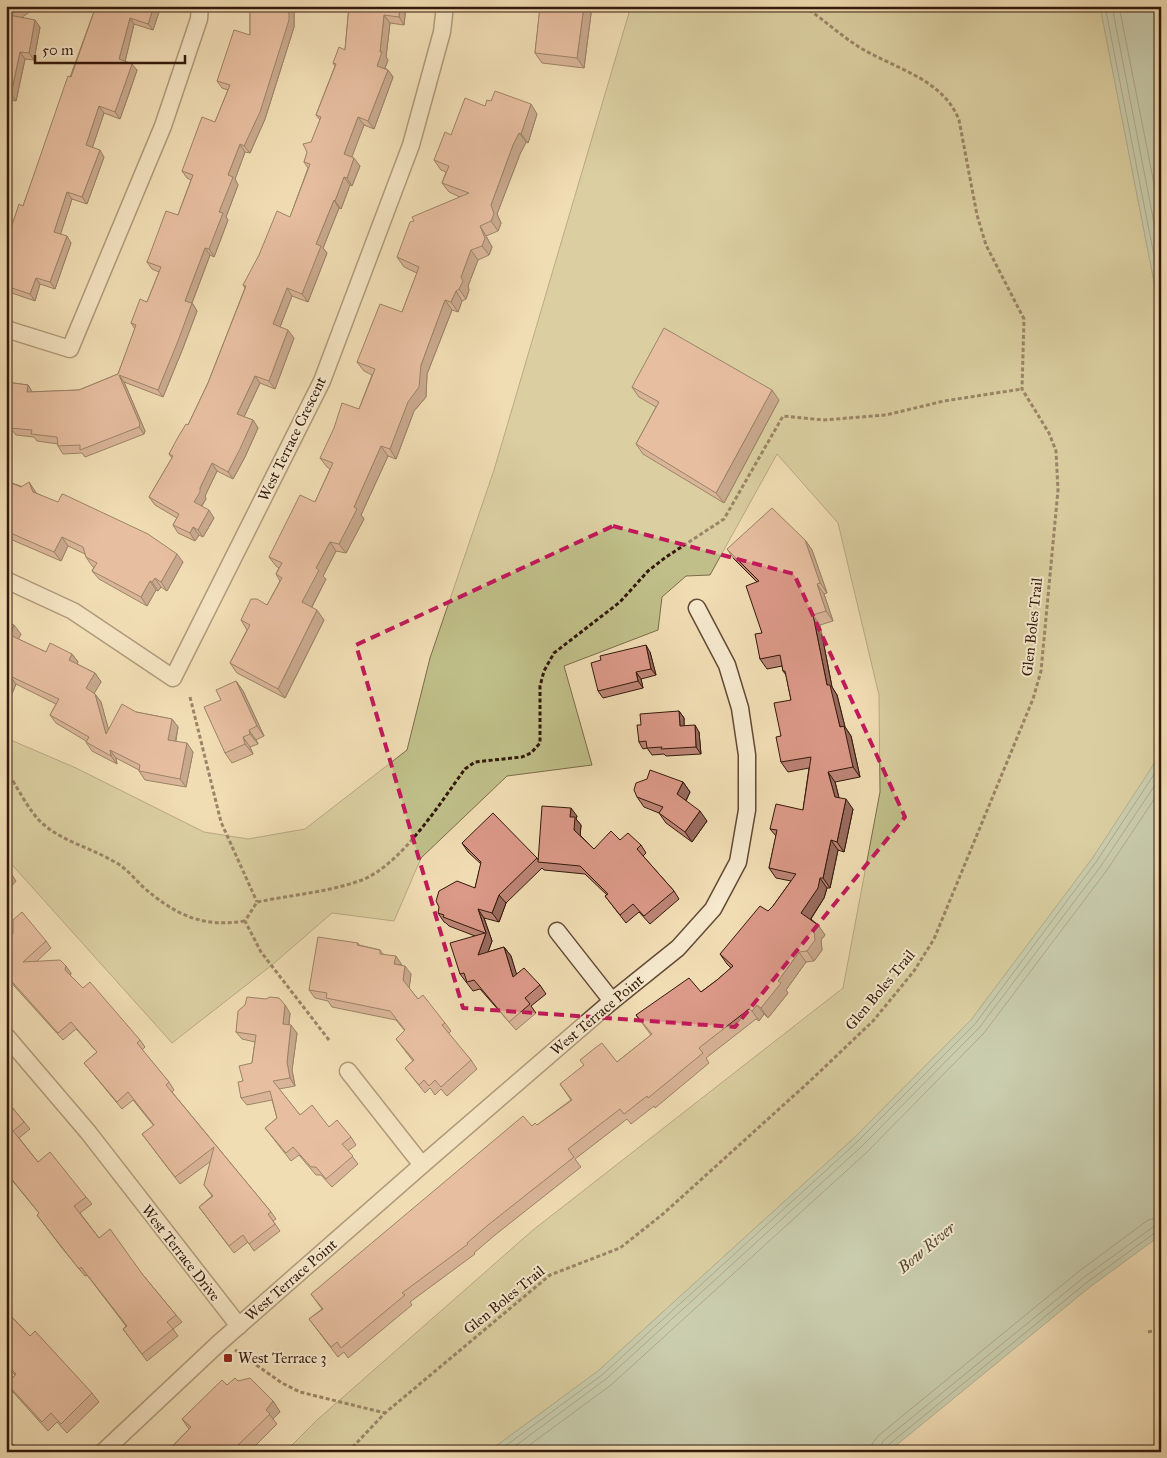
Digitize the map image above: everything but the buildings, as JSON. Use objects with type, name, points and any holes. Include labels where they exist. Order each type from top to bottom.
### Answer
[{"type":"street","points":[[6,329],[70,349],[163,126],[199,19],[200,6]]},
{"type":"street","name":"West Terrace Crescent","points":[[6,580],[73,611],[173,678],[322,380],[411,145],[442,32],[445,6]]},
{"type":"street","name":"West Terrace Point","points":[[239,1326],[612,1001],[678,948],[714,908],[738,862],[747,810],[747,755],[740,708],[726,665],[697,608]]},
{"type":"street","points":[[557,931],[612,1001]]},
{"type":"street","name":"West Terrace Drive","points":[[6,1036],[88,1132],[239,1326]]},
{"type":"street","points":[[348,1071],[422,1165]]},
{"type":"street","points":[[103,1452],[239,1326]]},
{"type":"path","points":[[6,770],[41,822],[61,838],[115,862],[158,900],[183,915],[208,923],[223,924],[245,921],[257,902],[345,885],[363,879],[382,869],[422,828],[465,769],[475,762],[522,757],[531,753],[540,744],[540,686],[544,671],[554,654],[620,602],[648,571],[666,556],[724,519],[783,416],[823,420],[870,417],[944,401],[1022,388],[1024,319],[986,246],[977,215],[961,126],[955,108],[940,90],[854,44],[804,6]]},
{"type":"path","name":"Glen Boles Trail","points":[[348,1452],[385,1413],[550,1275],[620,1248],[663,1214],[810,1081],[873,1021],[914,971],[934,938],[952,898],[1033,699],[1041,671],[1058,490],[1058,468],[1056,452],[1049,433],[1022,388]]},
{"type":"path","points":[[190,697],[221,822],[257,902]]},
{"type":"path","points":[[245,921],[261,952],[329,1040]]},
{"type":"path","points":[[1148,1332],[1161,1329]]},
{"type":"path","points":[[236,1350],[282,1383],[300,1392],[385,1413]]},
{"type":"highlighted area","points":[[613,526],[794,574],[905,817],[735,1027],[463,1008],[356,645]]},
{"type":"shaded area","points":[[631,6],[1100,6],[1161,317],[1160,756],[1092,859],[971,1020],[853,1139],[598,1371],[488,1452],[285,1452],[317,1420],[533,1230],[843,988],[880,792],[879,695],[838,523],[777,454],[710,575],[686,576],[662,597],[658,630],[564,666],[592,765],[507,776],[421,858],[394,921],[332,913],[272,965],[172,1043],[6,858],[6,738],[76,768],[204,832],[248,839],[305,829],[407,750],[430,658],[494,470]]},
{"type":"water","points":[[1100,6],[1161,6],[1161,317]]},
{"type":"water","name":"Bow River","points":[[1161,753],[1161,1235],[1090,1287],[888,1452],[488,1452],[598,1371],[853,1139],[971,1020],[1092,859]]},
{"type":"place","name":"West Terrace 3","points":[[228,1358]]}]
